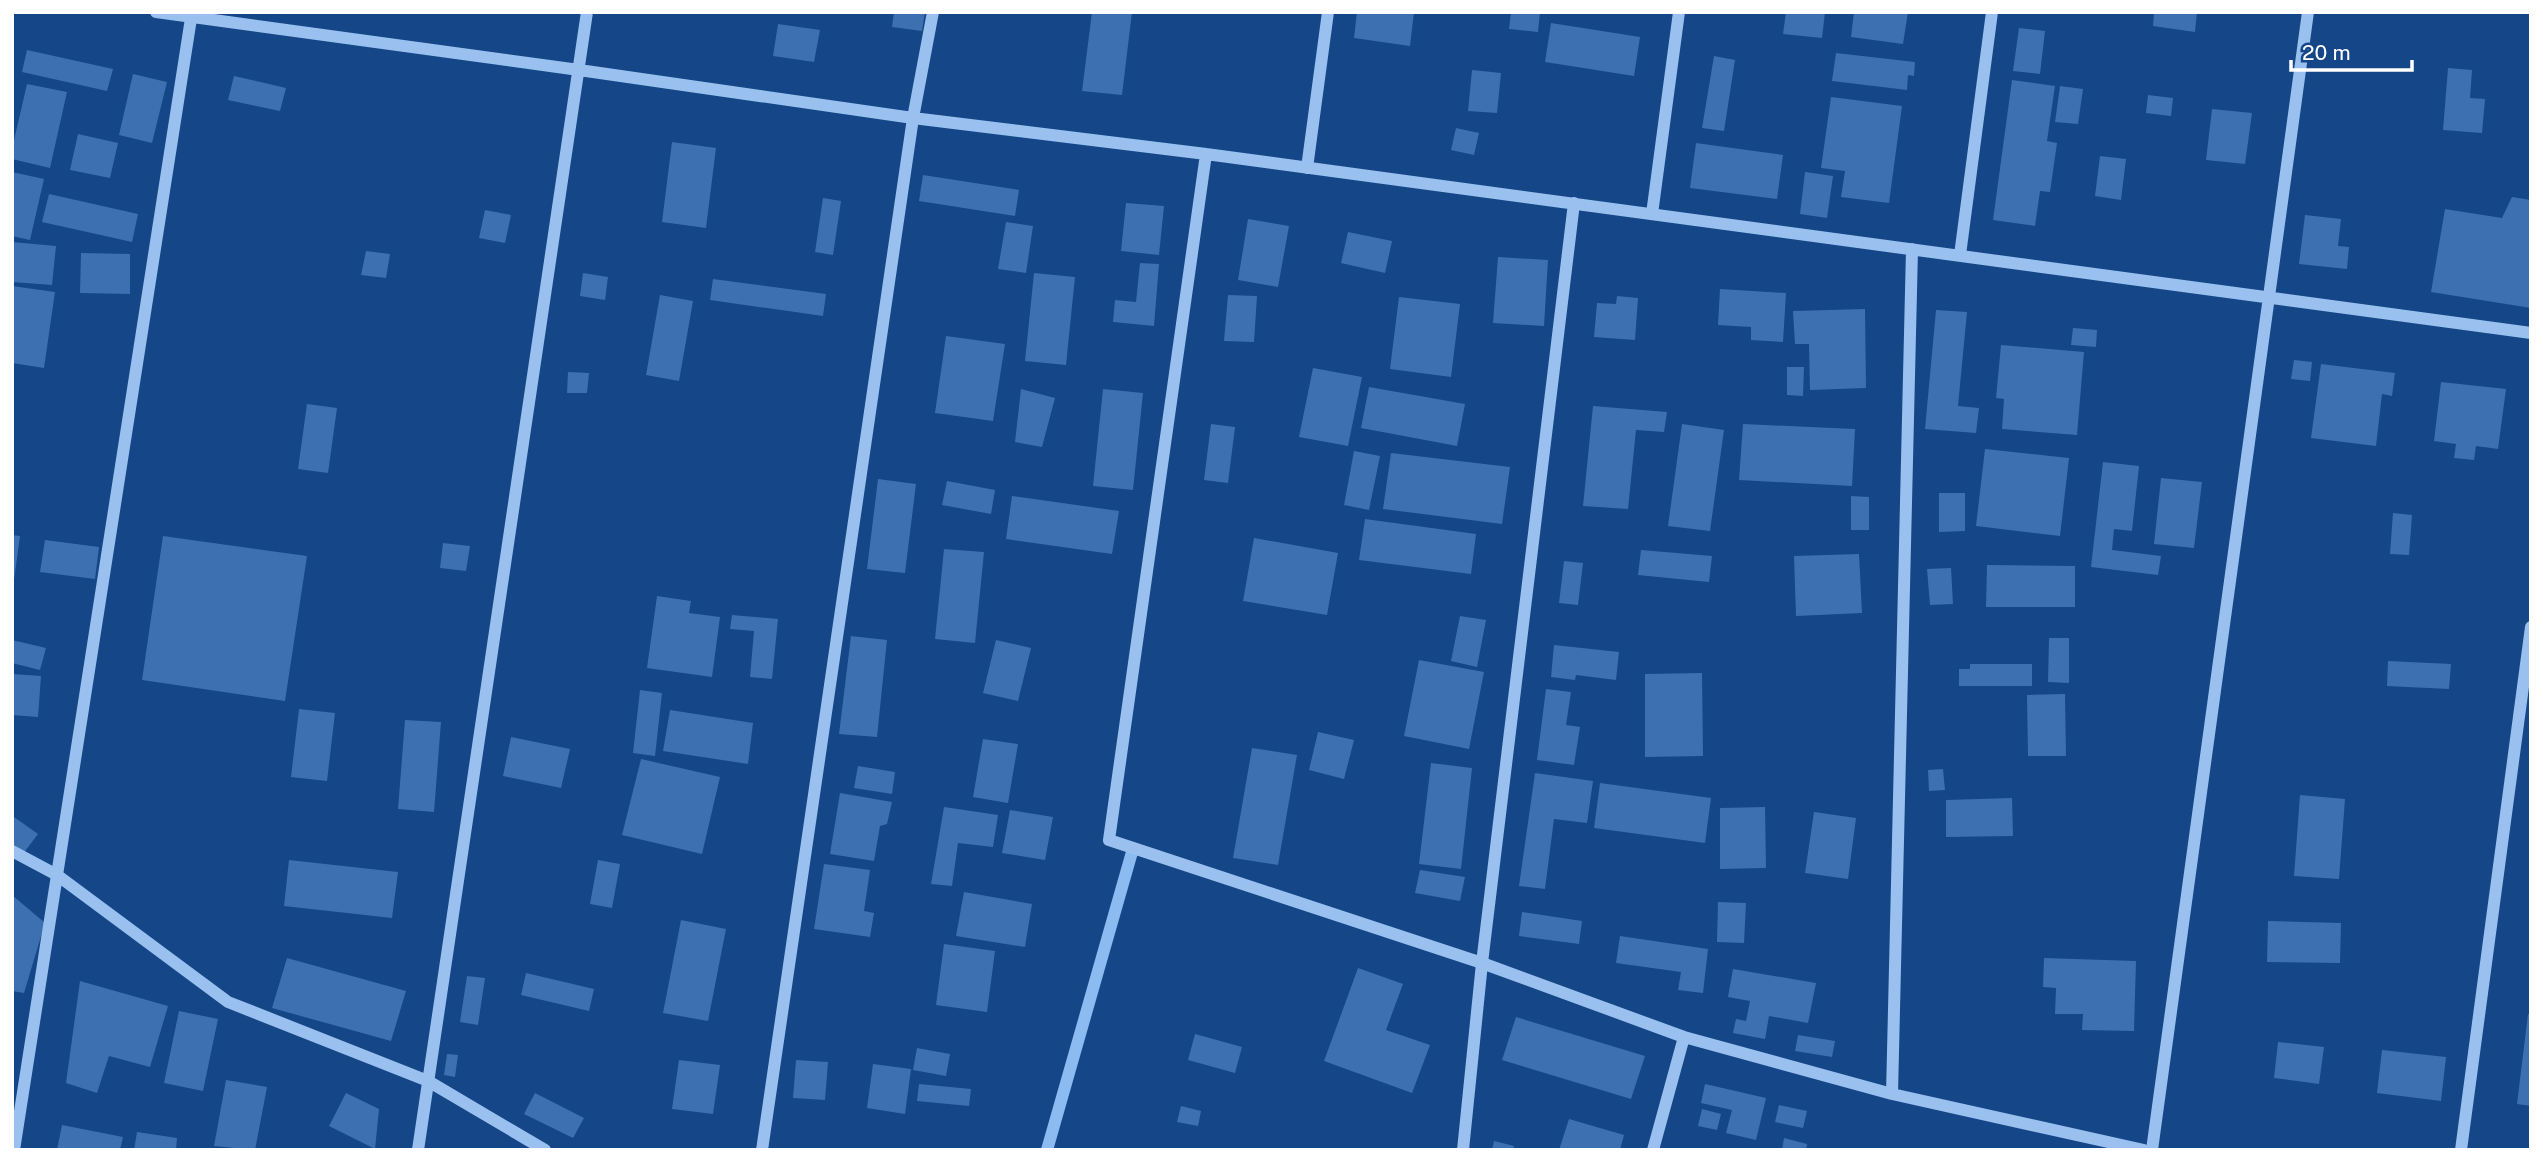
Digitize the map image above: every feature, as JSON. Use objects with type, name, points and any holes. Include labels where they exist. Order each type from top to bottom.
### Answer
[{"type":"street","points":[[156,12],[913,118],[1206,154],[2531,332]]},
{"type":"street","points":[[418,1150],[587,12]]},
{"type":"street","points":[[762,1150],[913,118],[933,12]]},
{"type":"street","points":[[1307,168],[1328,12]]},
{"type":"street","points":[[1652,214],[1679,12]]},
{"type":"street","points":[[1960,256],[1992,12]]},
{"type":"street","points":[[2152,1150],[2308,12]]},
{"type":"street","points":[[14,1150],[192,15]]},
{"type":"street","points":[[1206,154],[1109,840],[1482,963],[1684,1037],[1892,1094],[2144,1150]]},
{"type":"street","points":[[1462,1150],[1482,963],[1574,203]]},
{"type":"street","points":[[1892,1094],[1912,249]]},
{"type":"street","points":[[2461,1150],[2531,627]]},
{"type":"street","points":[[12,851],[57,875],[228,1002],[428,1081],[545,1150]]},
{"type":"street","points":[[1653,1150],[1684,1037]]},
{"type":"building","points":[[894,12],[925,12],[922,31],[892,27]]},
{"type":"building","points":[[1092,12],[1132,12],[1122,95],[1082,91]]},
{"type":"building","points":[[1357,12],[1414,12],[1410,46],[1354,38]]},
{"type":"building","points":[[1511,12],[1540,12],[1538,32],[1509,29]]},
{"type":"building","points":[[1786,12],[1825,12],[1822,38],[1783,34]]},
{"type":"building","points":[[1854,12],[1908,12],[1903,44],[1851,37]]},
{"type":"building","points":[[2154,12],[2197,12],[2195,32],[2153,26]]},
{"type":"building","points":[[1551,23],[1640,37],[1634,76],[1545,62]]},
{"type":"building","points":[[778,24],[820,30],[814,62],[773,56]]},
{"type":"building","points":[[2019,28],[2045,31],[2040,74],[2013,71]]},
{"type":"building","points":[[27,50],[113,69],[107,91],[22,72]]},
{"type":"building","points":[[1836,53],[1915,62],[1914,76],[1908,75],[1907,90],[1832,81]]},
{"type":"building","points":[[1714,56],[1735,60],[1724,131],[1702,128]]},
{"type":"building","points":[[2448,68],[2472,70],[2470,98],[2485,99],[2482,133],[2443,130]]},
{"type":"building","points":[[1472,70],[1501,73],[1497,113],[1468,111]]},
{"type":"building","points":[[133,74],[167,82],[152,143],[119,135]]},
{"type":"building","points":[[234,76],[286,88],[280,111],[228,100]]},
{"type":"building","points":[[2012,80],[2055,86],[2047,141],[2057,143],[2050,192],[2040,191],[2035,226],[1993,220]]},
{"type":"building","points":[[27,84],[67,92],[50,168],[12,159]]},
{"type":"building","points":[[2060,86],[2083,89],[2078,124],[2055,122]]},
{"type":"building","points":[[2148,95],[2173,98],[2171,116],[2146,113]]},
{"type":"building","points":[[1831,97],[1902,106],[1889,203],[1841,197],[1845,171],[1821,168]]},
{"type":"building","points":[[2212,109],[2252,113],[2245,164],[2206,160]]},
{"type":"building","points":[[1456,128],[1479,133],[1474,155],[1451,150]]},
{"type":"building","points":[[78,134],[118,143],[110,178],[70,170]]},
{"type":"building","points":[[672,142],[716,148],[706,228],[662,222]]},
{"type":"building","points":[[1696,143],[1783,155],[1777,199],[1690,188]]},
{"type":"building","points":[[2100,156],[2126,159],[2121,200],[2095,196]]},
{"type":"building","points":[[12,172],[44,179],[30,240],[12,236]]},
{"type":"building","points":[[1805,172],[1833,176],[1827,218],[1800,214]]},
{"type":"building","points":[[923,175],[1019,190],[1015,216],[919,201]]},
{"type":"building","points":[[49,194],[138,214],[132,242],[42,222]]},
{"type":"building","points":[[2512,197],[2531,200],[2531,308],[2431,292],[2445,209],[2502,218]]},
{"type":"building","points":[[823,198],[841,201],[833,255],[815,252]]},
{"type":"building","points":[[1126,203],[1164,206],[1159,255],[1121,251]]},
{"type":"building","points":[[485,210],[511,215],[505,243],[479,238]]},
{"type":"building","points":[[2305,215],[2341,219],[2338,246],[2349,247],[2347,269],[2299,264]]},
{"type":"building","points":[[1248,219],[1289,226],[1278,287],[1238,280]]},
{"type":"building","points":[[1006,222],[1033,226],[1026,273],[998,269]]},
{"type":"building","points":[[1348,232],[1392,241],[1385,273],[1341,263]]},
{"type":"building","points":[[12,242],[56,246],[52,285],[12,282]]},
{"type":"building","points":[[366,251],[390,254],[386,278],[361,275]]},
{"type":"building","points":[[81,253],[130,254],[130,294],[80,293]]},
{"type":"building","points":[[1498,257],[1548,260],[1544,326],[1493,323]]},
{"type":"building","points":[[1140,263],[1159,264],[1154,326],[1113,322],[1115,300],[1136,302]]},
{"type":"building","points":[[583,273],[608,277],[605,300],[580,296]]},
{"type":"building","points":[[1034,273],[1075,277],[1066,365],[1025,361]]},
{"type":"building","points":[[713,279],[826,294],[823,316],[710,300]]},
{"type":"building","points":[[12,286],[55,292],[44,368],[12,363]]},
{"type":"building","points":[[1720,289],[1786,293],[1783,342],[1751,340],[1751,327],[1718,325]]},
{"type":"building","points":[[660,295],[693,301],[679,381],[646,375]]},
{"type":"building","points":[[1228,295],[1257,296],[1254,342],[1224,341]]},
{"type":"building","points":[[1617,296],[1638,298],[1635,340],[1594,337],[1597,303],[1616,304]]},
{"type":"building","points":[[1399,297],[1460,304],[1451,377],[1390,369]]},
{"type":"building","points":[[1865,309],[1866,388],[1810,390],[1809,344],[1795,344],[1793,311]]},
{"type":"building","points":[[1936,310],[1967,312],[1958,406],[1979,408],[1976,433],[1925,429]]},
{"type":"building","points":[[2073,328],[2097,330],[2096,347],[2071,345]]},
{"type":"building","points":[[946,336],[1005,344],[993,421],[935,413]]},
{"type":"building","points":[[2001,345],[2084,352],[2077,435],[2002,429],[2004,399],[1996,398]]},
{"type":"building","points":[[2294,360],[2312,362],[2310,381],[2291,379]]},
{"type":"building","points":[[2321,364],[2395,373],[2392,396],[2382,394],[2376,446],[2311,438]]},
{"type":"building","points":[[1787,367],[1804,367],[1803,396],[1787,395]]},
{"type":"building","points":[[1313,368],[1362,377],[1348,446],[1299,437]]},
{"type":"building","points":[[568,372],[589,373],[587,393],[567,393]]},
{"type":"building","points":[[2441,382],[2506,389],[2498,449],[2476,446],[2474,460],[2454,458],[2456,444],[2434,441]]},
{"type":"building","points":[[1369,387],[1465,404],[1457,446],[1361,428]]},
{"type":"building","points":[[1021,389],[1055,398],[1042,447],[1015,442]]},
{"type":"building","points":[[1103,389],[1143,393],[1133,490],[1093,486]]},
{"type":"building","points":[[307,404],[337,408],[328,473],[298,469]]},
{"type":"building","points":[[1593,406],[1667,412],[1664,432],[1636,430],[1628,509],[1583,506]]},
{"type":"building","points":[[1211,424],[1235,427],[1228,483],[1204,480]]},
{"type":"building","points":[[1682,424],[1724,430],[1710,531],[1668,526]]},
{"type":"building","points":[[1743,424],[1855,429],[1852,486],[1739,480]]},
{"type":"building","points":[[1985,449],[2069,458],[2060,536],[1976,526]]},
{"type":"building","points":[[1354,451],[1380,456],[1369,510],[1344,505]]},
{"type":"building","points":[[1391,453],[1510,467],[1502,524],[1383,509]]},
{"type":"building","points":[[2103,462],[2139,466],[2132,531],[2114,529],[2112,550],[2161,556],[2158,575],[2091,567]]},
{"type":"building","points":[[2161,478],[2202,482],[2194,548],[2154,544]]},
{"type":"building","points":[[878,479],[916,484],[905,573],[867,569]]},
{"type":"building","points":[[947,481],[995,490],[991,514],[942,505]]},
{"type":"building","points":[[1939,493],[1965,493],[1965,531],[1939,532]]},
{"type":"building","points":[[1012,496],[1119,511],[1112,554],[1006,539]]},
{"type":"building","points":[[1851,496],[1869,497],[1869,530],[1851,530]]},
{"type":"building","points":[[2393,513],[2412,515],[2409,555],[2390,554]]},
{"type":"building","points":[[1365,519],[1476,534],[1471,574],[1359,560]]},
{"type":"building","points":[[12,535],[20,536],[14,580],[12,579]]},
{"type":"building","points":[[163,536],[307,556],[285,701],[142,680]]},
{"type":"building","points":[[1254,538],[1338,553],[1327,615],[1243,601]]},
{"type":"building","points":[[45,540],[99,547],[95,579],[40,572]]},
{"type":"building","points":[[443,543],[470,546],[466,571],[440,568]]},
{"type":"building","points":[[944,549],[984,552],[975,643],[935,639]]},
{"type":"building","points":[[1641,550],[1712,556],[1709,582],[1638,575]]},
{"type":"building","points":[[1859,554],[1862,613],[1796,616],[1794,556]]},
{"type":"building","points":[[1564,561],[1583,563],[1578,605],[1559,603]]},
{"type":"building","points":[[1987,565],[2075,566],[2075,607],[1986,607]]},
{"type":"building","points":[[1951,568],[1953,604],[1930,605],[1927,569]]},
{"type":"building","points":[[657,596],[691,601],[689,613],[720,617],[712,677],[647,668]]},
{"type":"building","points":[[732,615],[778,619],[772,679],[750,677],[754,631],[730,629]]},
{"type":"building","points":[[1460,616],[1486,620],[1477,667],[1451,661]]},
{"type":"building","points":[[851,636],[887,640],[877,737],[839,734]]},
{"type":"building","points":[[2049,638],[2069,638],[2069,683],[2048,682]]},
{"type":"building","points":[[12,640],[46,648],[40,670],[12,663]]},
{"type":"building","points":[[996,640],[1031,648],[1018,701],[983,693]]},
{"type":"building","points":[[1554,645],[1619,652],[1616,680],[1576,675],[1575,680],[1551,677]]},
{"type":"building","points":[[1419,660],[1484,672],[1469,749],[1404,736]]},
{"type":"building","points":[[2388,661],[2451,664],[2449,689],[2387,686]]},
{"type":"building","points":[[1970,664],[2032,664],[2032,686],[1959,686],[1959,669],[1970,669]]},
{"type":"building","points":[[1702,673],[1703,756],[1645,757],[1645,674]]},
{"type":"building","points":[[12,674],[41,676],[38,717],[12,715]]},
{"type":"building","points":[[1546,689],[1571,692],[1566,725],[1580,727],[1574,765],[1537,760]]},
{"type":"building","points":[[640,690],[662,693],[655,756],[633,753]]},
{"type":"building","points":[[2065,694],[2066,756],[2028,756],[2027,695]]},
{"type":"building","points":[[299,709],[335,713],[327,781],[291,777]]},
{"type":"building","points":[[670,710],[753,723],[748,764],[663,751]]},
{"type":"building","points":[[405,720],[441,722],[434,812],[398,809]]},
{"type":"building","points":[[1318,732],[1354,740],[1344,779],[1309,770]]},
{"type":"building","points":[[511,737],[570,749],[561,788],[503,776]]},
{"type":"building","points":[[983,739],[1018,744],[1008,803],[973,797]]},
{"type":"building","points":[[1252,748],[1297,755],[1278,865],[1233,858]]},
{"type":"building","points":[[641,759],[720,777],[702,854],[622,835]]},
{"type":"building","points":[[1431,763],[1472,768],[1461,869],[1419,864]]},
{"type":"building","points":[[858,766],[895,772],[892,794],[854,788]]},
{"type":"building","points":[[1943,769],[1945,790],[1929,791],[1928,770]]},
{"type":"building","points":[[1535,773],[1593,781],[1587,823],[1554,819],[1545,889],[1519,886]]},
{"type":"building","points":[[1600,783],[1711,798],[1705,843],[1594,828]]},
{"type":"building","points":[[840,793],[892,802],[887,824],[880,826],[874,861],[830,854]]},
{"type":"building","points":[[2300,795],[2345,799],[2339,879],[2294,876]]},
{"type":"building","points":[[2012,798],[2013,836],[1946,837],[1946,800]]},
{"type":"building","points":[[944,807],[998,815],[993,847],[958,843],[952,886],[931,884]]},
{"type":"building","points":[[1765,807],[1766,868],[1720,869],[1720,808]]},
{"type":"building","points":[[1010,810],[1053,817],[1045,860],[1002,853]]},
{"type":"building","points":[[1814,812],[1856,818],[1848,879],[1805,873]]},
{"type":"building","points":[[14,817],[38,834],[23,854],[12,846]]},
{"type":"building","points":[[289,860],[398,872],[392,918],[284,906]]},
{"type":"building","points":[[598,860],[620,864],[612,908],[590,904]]},
{"type":"building","points":[[824,864],[870,870],[864,911],[874,913],[870,937],[814,929]]},
{"type":"building","points":[[1420,870],[1465,877],[1460,901],[1415,893]]},
{"type":"building","points":[[964,892],[1032,904],[1025,947],[956,936]]},
{"type":"building","points":[[12,895],[45,923],[24,993],[12,991]]},
{"type":"building","points":[[1718,902],[1746,903],[1744,943],[1717,942]]},
{"type":"building","points":[[1522,912],[1582,921],[1579,944],[1519,936]]},
{"type":"building","points":[[681,920],[726,929],[708,1021],[663,1013]]},
{"type":"building","points":[[2268,921],[2341,923],[2340,963],[2267,962]]},
{"type":"building","points":[[1620,936],[1708,949],[1703,993],[1678,990],[1681,972],[1616,963]]},
{"type":"building","points":[[944,944],[995,951],[987,1012],[936,1005]]},
{"type":"building","points":[[287,958],[406,991],[391,1041],[272,1008]]},
{"type":"building","points":[[2044,958],[2136,961],[2134,1031],[2082,1030],[2083,1014],[2055,1014],[2056,988],[2043,987]]},
{"type":"building","points":[[1358,968],[1403,984],[1386,1030],[1430,1045],[1412,1093],[1324,1061]]},
{"type":"building","points":[[1733,969],[1816,983],[1808,1023],[1769,1016],[1765,1039],[1733,1033],[1736,1019],[1746,1021],[1750,1001],[1728,997]]},
{"type":"building","points":[[526,973],[594,989],[589,1011],[521,995]]},
{"type":"building","points":[[467,976],[485,978],[478,1025],[460,1022]]},
{"type":"building","points":[[80,981],[168,1006],[150,1067],[109,1056],[97,1093],[66,1083]]},
{"type":"building","points":[[179,1011],[218,1019],[203,1091],[164,1083]]},
{"type":"building","points":[[2528,1014],[2531,1014],[2531,1106],[2517,1104]]},
{"type":"building","points":[[1516,1017],[1645,1056],[1631,1099],[1502,1060]]},
{"type":"building","points":[[1195,1034],[1242,1047],[1235,1073],[1188,1060]]},
{"type":"building","points":[[1798,1035],[1835,1041],[1832,1057],[1795,1051]]},
{"type":"building","points":[[2278,1042],[2324,1047],[2319,1084],[2274,1078]]},
{"type":"building","points":[[917,1048],[950,1054],[946,1076],[913,1070]]},
{"type":"building","points":[[2382,1050],[2446,1057],[2441,1101],[2377,1093]]},
{"type":"building","points":[[447,1054],[458,1055],[455,1077],[444,1075]]},
{"type":"building","points":[[679,1060],[720,1065],[713,1114],[672,1109]]},
{"type":"building","points":[[796,1060],[828,1062],[825,1100],[793,1098]]},
{"type":"building","points":[[873,1064],[911,1069],[905,1114],[867,1108]]},
{"type":"building","points":[[226,1080],[267,1087],[255,1150],[214,1146]]},
{"type":"building","points":[[919,1084],[971,1089],[969,1106],[917,1101]]},
{"type":"building","points":[[1705,1084],[1766,1098],[1756,1140],[1726,1133],[1732,1110],[1701,1103]]},
{"type":"building","points":[[346,1093],[379,1109],[375,1149],[329,1126]]},
{"type":"building","points":[[535,1093],[584,1118],[573,1138],[524,1114]]},
{"type":"building","points":[[1779,1105],[1807,1111],[1803,1128],[1775,1122]]},
{"type":"building","points":[[1181,1106],[1201,1111],[1198,1126],[1177,1122]]},
{"type":"building","points":[[1702,1109],[1721,1114],[1717,1130],[1698,1126]]},
{"type":"building","points":[[1569,1119],[1624,1135],[1620,1150],[1559,1150]]},
{"type":"building","points":[[62,1125],[123,1137],[120,1150],[57,1150]]},
{"type":"building","points":[[137,1132],[177,1138],[176,1150],[134,1150]]},
{"type":"building","points":[[1784,1138],[1807,1144],[1806,1150],[1782,1150]]},
{"type":"building","points":[[1494,1141],[1514,1146],[1513,1150],[1492,1150]]},
{"type":"waterway","points":[[1047,1150],[1132,852]]}]
